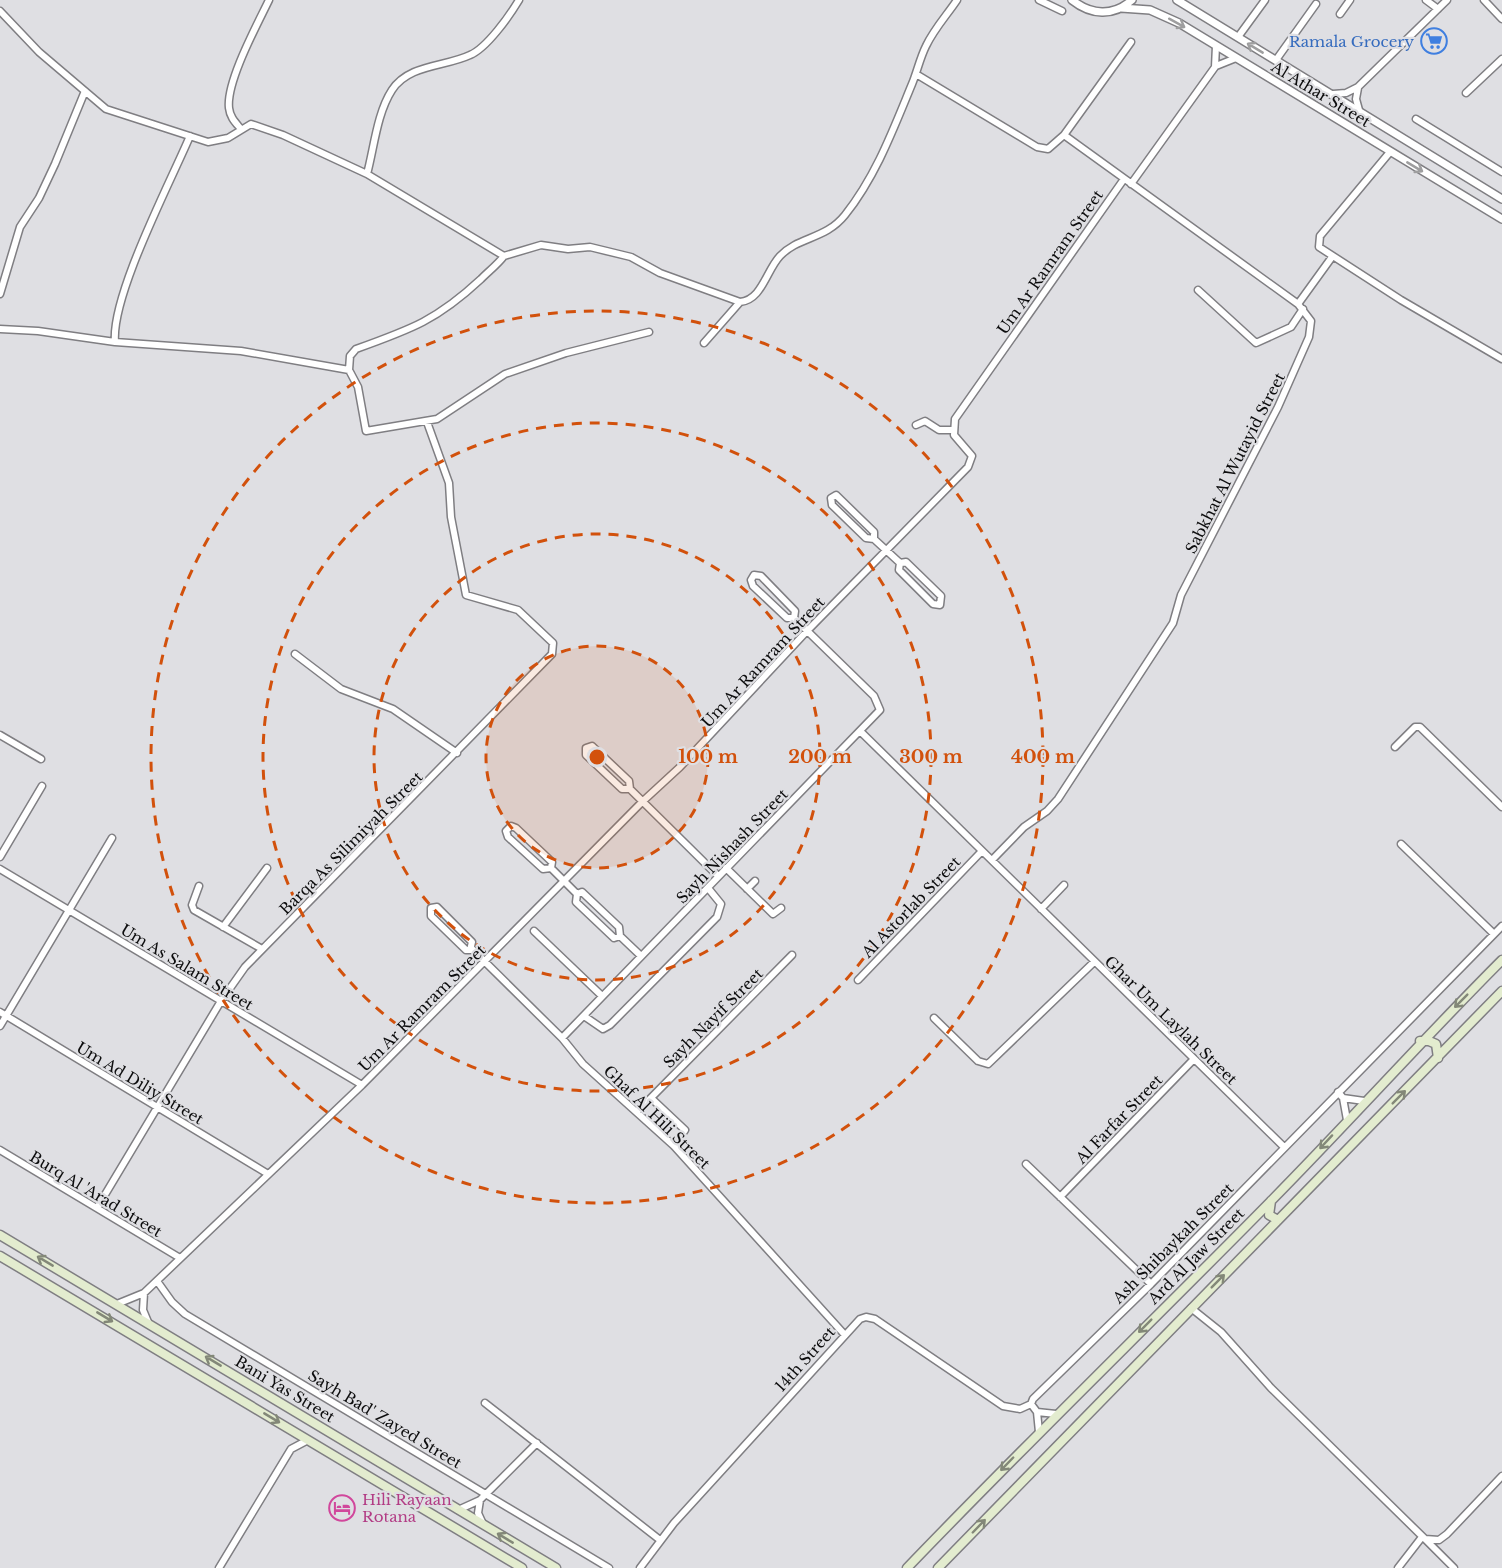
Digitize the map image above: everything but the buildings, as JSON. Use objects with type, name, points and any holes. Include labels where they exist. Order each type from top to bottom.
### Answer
[{"type":"main road","name":"Ard Al Jaw Street","points":[[907,1568],[1056,1414],[1271,1201],[1420,1041],[1502,960]]},
{"type":"main road","points":[[938,1568],[1502,991]]},
{"type":"main road","points":[[1420,1041],[1436,1044],[1437,1058]]},
{"type":"main road","points":[[1271,1201],[1269,1215],[1278,1220]]},
{"type":"main road","name":"Bani Yas Street","points":[[0,1235],[556,1568]]},
{"type":"main road","points":[[0,1256],[522,1568]]},
{"type":"street","points":[[240,128],[232,117],[230,92],[246,47],[269,0]]},
{"type":"street","points":[[650,332],[566,353],[505,374],[468,400],[427,422],[366,431],[358,387],[349,369],[351,356],[356,350],[438,316],[453,305],[504,256],[541,245],[568,249],[590,247],[631,257],[660,273],[740,302],[749,301],[756,296],[770,268],[782,254],[799,243],[826,233],[846,213],[888,143],[925,47],[957,0]]},
{"type":"street","points":[[1039,0],[1062,11]]},
{"type":"street","name":"Al Athar Street","points":[[1072,0],[1090,11],[1100,13],[1121,8],[1150,10],[1216,46],[1502,219]]},
{"type":"street","points":[[1121,8],[1132,0]]},
{"type":"street","name":"Al Athar Street","points":[[1177,0],[1502,199]]},
{"type":"street","points":[[1238,37],[1265,0]]},
{"type":"street","points":[[1340,14],[1350,0]]},
{"type":"street","points":[[1426,0],[1438,9]]},
{"type":"street","points":[[1333,94],[1346,93],[1358,87],[1447,0]]},
{"type":"street","points":[[1484,0],[1502,19]]},
{"type":"street","points":[[367,174],[384,107],[393,88],[416,71],[475,52],[518,2]]},
{"type":"street","points":[[1276,60],[1316,4]]},
{"type":"street","points":[[0,11],[39,52],[113,112],[208,142],[228,138],[240,128],[256,125],[307,144],[367,174],[504,256]]},
{"type":"street","points":[[916,74],[1037,147],[1048,149],[1064,135],[1131,42]]},
{"type":"street","points":[[1215,67],[1216,46]]},
{"type":"street","points":[[1131,184],[1215,67],[1236,58]]},
{"type":"street","points":[[1466,93],[1502,59]]},
{"type":"street","points":[[1358,87],[1356,99],[1359,110]]},
{"type":"street","points":[[0,294],[20,227],[47,181],[85,91]]},
{"type":"street","points":[[1416,119],[1502,172]]},
{"type":"street","points":[[1064,135],[1300,306]]},
{"type":"street","points":[[115,342],[116,322],[130,276],[190,136]]},
{"type":"street","points":[[1390,152],[1320,236],[1319,247],[1502,359]]},
{"type":"street","name":"Um Ar Ramram Street","points":[[117,1304],[144,1293],[362,1085],[642,802],[680,767],[972,460],[970,452],[952,430],[958,414],[1124,179]]},
{"type":"street","points":[[1198,290],[1256,343],[1291,327],[1300,306],[1332,257]]},
{"type":"street","points":[[704,343],[740,302]]},
{"type":"street","name":"Sabkhat Al Wutayid Street","points":[[992,860],[1024,827],[1054,805],[1173,623],[1181,595],[1273,416],[1309,337],[1311,321],[1300,306]]},
{"type":"street","points":[[0,329],[38,331],[115,342],[241,351],[349,369]]},
{"type":"street","points":[[916,425],[925,421],[939,430],[952,430]]},
{"type":"street","name":"Barqa As Silimiyah Street","points":[[98,1208],[221,1001],[245,967],[457,753],[547,660],[554,649],[548,637],[518,610],[466,595],[451,517],[449,483],[427,422]]},
{"type":"street","points":[[874,539],[874,532],[840,497],[833,496],[830,502],[832,505],[866,538],[874,539],[900,563]]},
{"type":"street","points":[[906,562],[941,596],[940,605],[933,604],[899,570],[900,563],[906,562]]},
{"type":"street","name":"Sayh Nishash Street","points":[[562,1038],[880,710],[878,700],[794,618],[787,618],[753,586],[752,577],[760,576],[795,611],[794,618]]},
{"type":"street","points":[[295,654],[341,689],[393,709],[457,753]]},
{"type":"street","points":[[1395,747],[1415,727],[1420,727],[1502,807]]},
{"type":"street","name":"Ghar Um Laylah Street","points":[[861,732],[1284,1147]]},
{"type":"street","points":[[0,735],[41,759]]},
{"type":"street","points":[[630,789],[622,789],[586,755],[586,748],[594,748],[629,781],[630,789],[642,802],[718,876]]},
{"type":"street","points":[[0,857],[42,786]]},
{"type":"street","points":[[508,828],[516,828],[552,862],[551,868],[543,869],[508,837],[508,828]]},
{"type":"street","points":[[0,1026],[3,1014],[70,910],[112,838]]},
{"type":"street","points":[[1401,844],[1494,934]]},
{"type":"street","name":"Al Astorlab Street","points":[[858,980],[982,851]]},
{"type":"street","points":[[223,927],[267,868]]},
{"type":"street","points":[[551,868],[577,894],[585,894],[619,927],[620,936],[641,956]]},
{"type":"street","points":[[726,868],[773,914],[782,908]]},
{"type":"street","name":"Um As Salam Street","points":[[0,869],[362,1085]]},
{"type":"street","points":[[747,889],[755,881]]},
{"type":"street","points":[[1041,909],[1064,885]]},
{"type":"street","points":[[200,886],[193,908],[262,949]]},
{"type":"street","points":[[584,1016],[598,1028],[603,1029],[610,1025],[717,916],[721,904],[708,888]]},
{"type":"street","points":[[577,894],[576,902],[614,938],[620,936]]},
{"type":"street","name":"Ghaf Al Hili Street","points":[[472,949],[466,950],[431,916],[431,908],[440,909],[472,942],[472,949],[562,1038],[583,1064],[674,1146],[844,1334]]},
{"type":"street","name":"Ash Shibaykah Street","points":[[1031,1404],[1502,926]]},
{"type":"street","points":[[534,931],[602,996]]},
{"type":"street","name":"Sayh Nayif Street","points":[[638,1112],[792,955]]},
{"type":"street","points":[[934,1018],[978,1061],[988,1064],[996,1059],[1094,962]]},
{"type":"street","name":"Um Ad Diliy Street","points":[[3,1014],[268,1174]]},
{"type":"street","name":"Al Farfar Street","points":[[1060,1197],[1194,1059]]},
{"type":"street","points":[[1338,1092],[1343,1098],[1347,1120]]},
{"type":"street","points":[[651,1098],[685,1130],[674,1146]]},
{"type":"street","points":[[1343,1098],[1364,1101]]},
{"type":"street","name":"Burq Al 'Arad Street","points":[[0,1150],[180,1258]]},
{"type":"street","points":[[1026,1164],[1150,1284]]},
{"type":"street","name":"Sayh Bad' Zayed Street","points":[[157,1281],[172,1302],[185,1314],[609,1568]]},
{"type":"street","points":[[144,1293],[143,1310],[148,1322]]},
{"type":"street","points":[[1191,1308],[1221,1332],[1271,1389],[1454,1568]]},
{"type":"street","name":"14th Street","points":[[640,1568],[660,1540],[860,1319],[866,1317],[874,1319],[1003,1406],[1014,1409],[1031,1404]]},
{"type":"street","points":[[485,1403],[660,1540]]},
{"type":"street","points":[[1031,1404],[1036,1412],[1039,1432]]},
{"type":"street","points":[[1036,1412],[1056,1414]]},
{"type":"street","points":[[289,1429],[291,1449]]},
{"type":"street","points":[[219,1568],[291,1449],[309,1440]]},
{"type":"street","points":[[458,1510],[480,1500],[537,1443]]},
{"type":"street","points":[[1423,1538],[1439,1539],[1447,1534],[1502,1476]]},
{"type":"street","points":[[480,1500],[478,1513],[484,1525]]},
{"type":"street","points":[[1398,1568],[1423,1538]]},
{"type":"place","name":"Ramala Grocery","points":[[1434,41]]},
{"type":"place","name":"Hili Rayaan Rotana","points":[[342,1508]]}]
